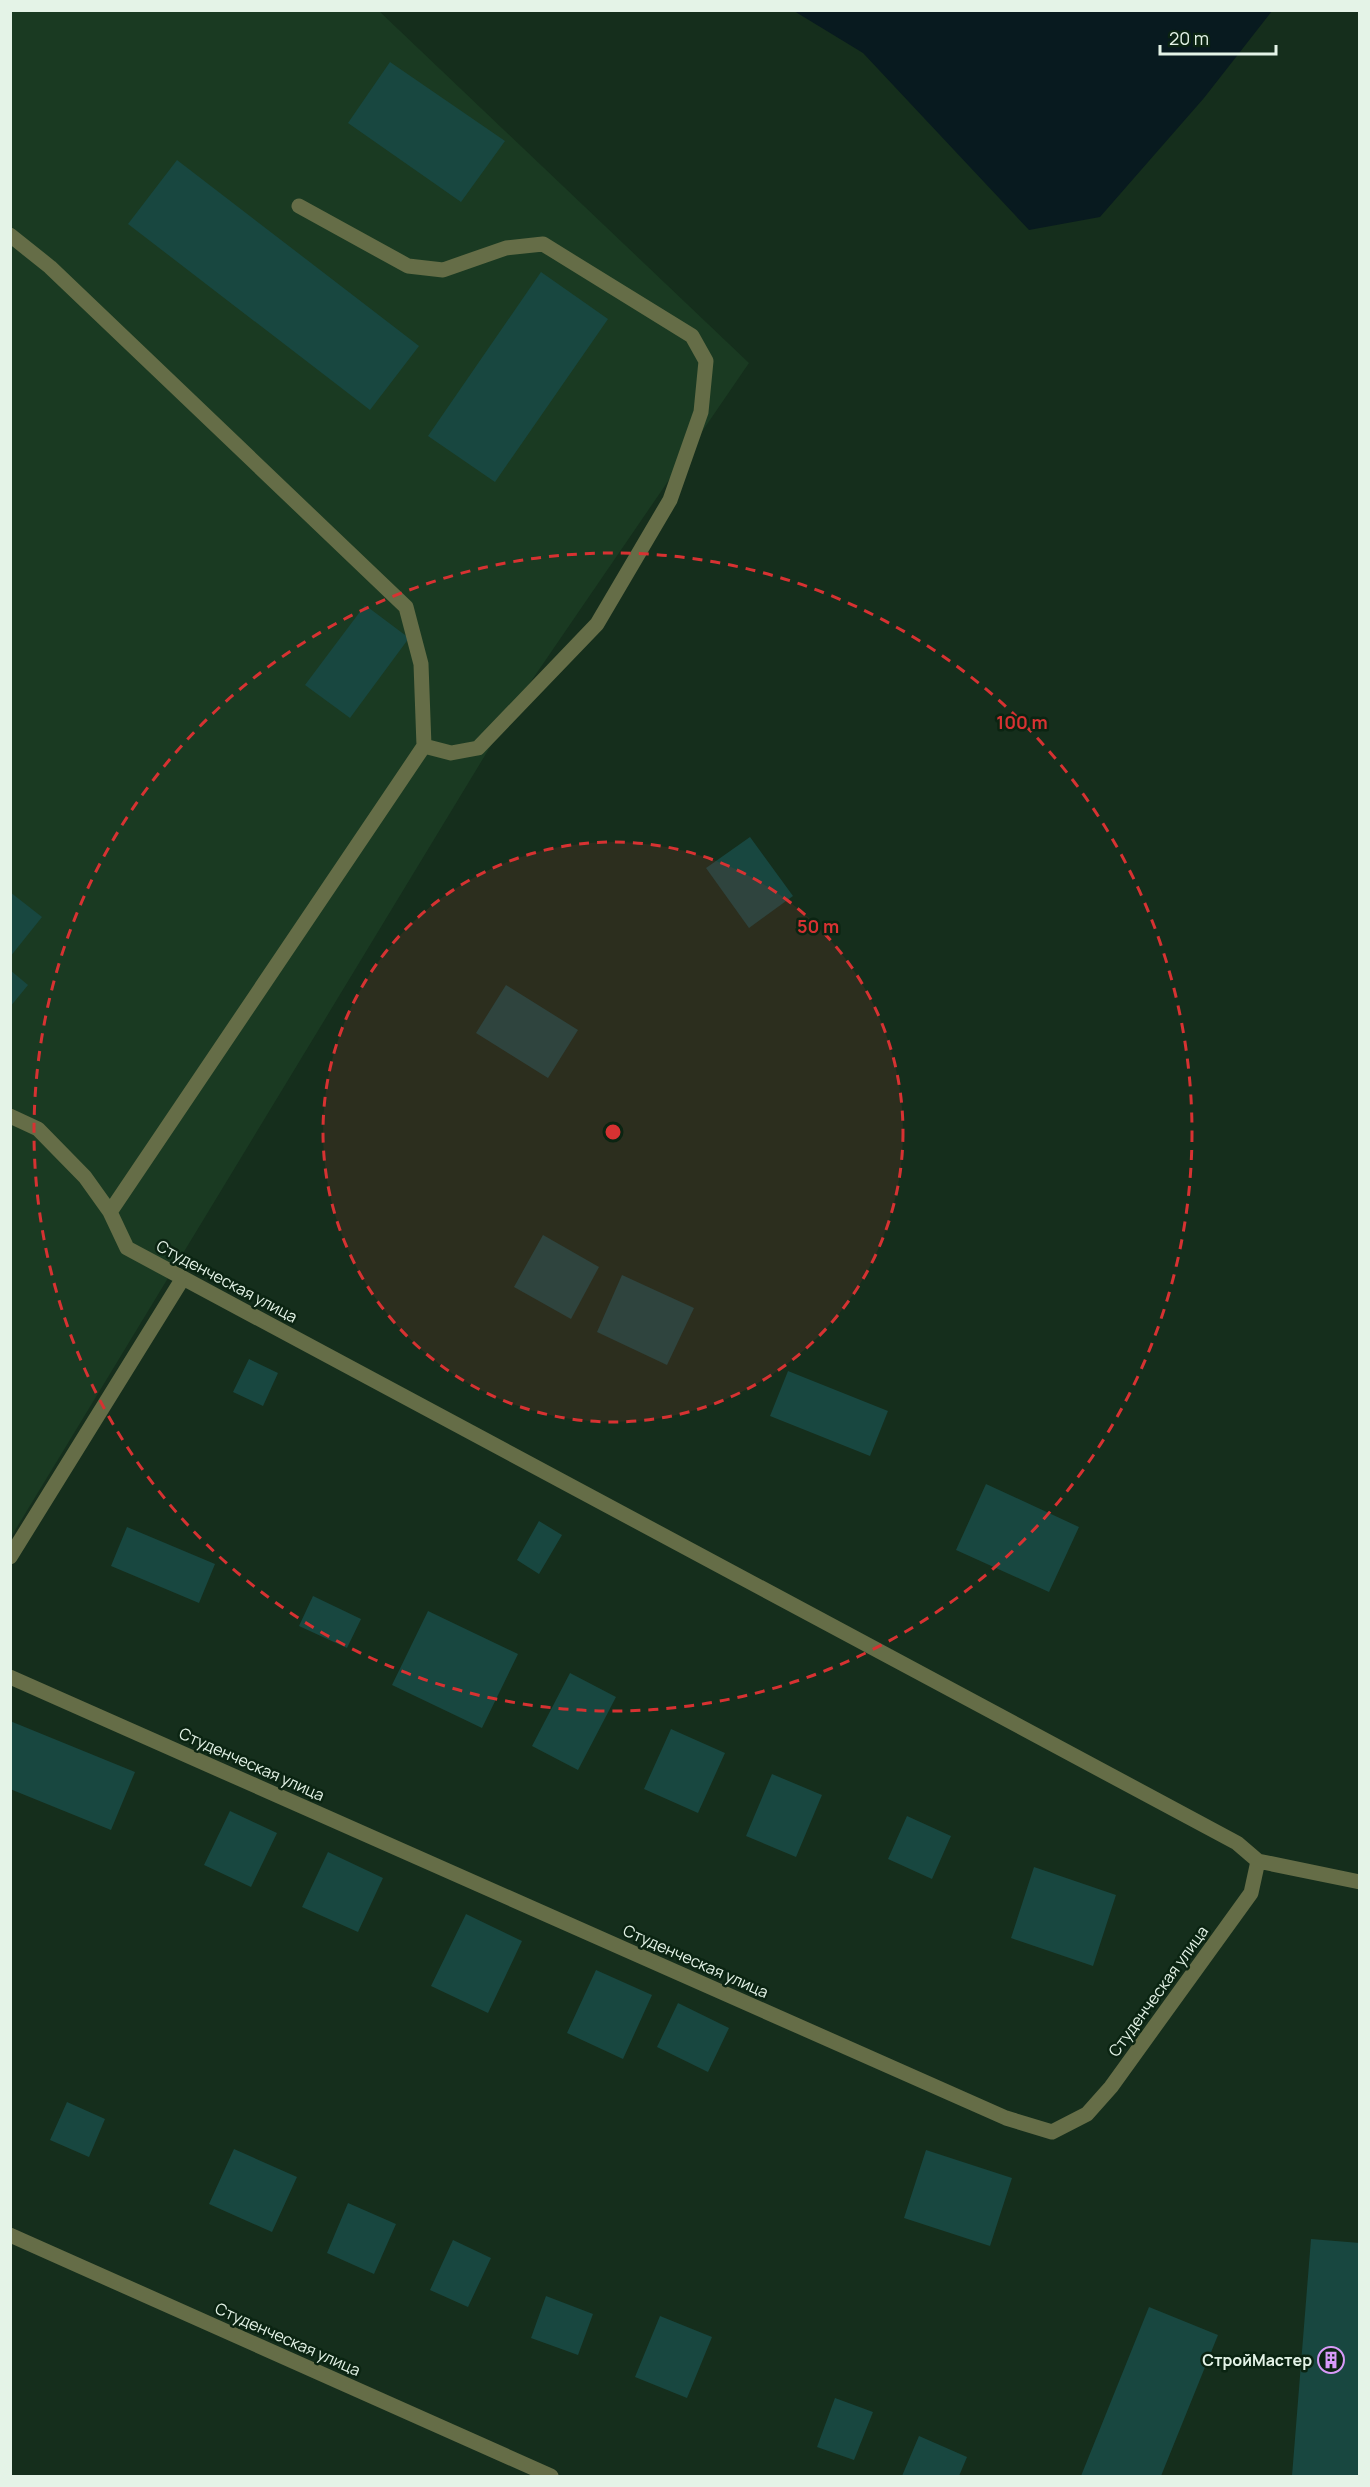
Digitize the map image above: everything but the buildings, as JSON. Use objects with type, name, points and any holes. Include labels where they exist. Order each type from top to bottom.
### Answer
[{"type":"street","points":[[299,206],[408,266],[443,270],[506,248],[543,244],[693,336],[706,361],[701,412],[670,500],[597,624],[478,748],[451,753],[424,746]]},
{"type":"street","points":[[10,236],[50,267],[406,607],[421,664],[424,746],[110,1212],[86,1177],[38,1129],[10,1116]]},
{"type":"street","name":"Студенческая улица","points":[[110,1212],[127,1248],[1237,1843],[1258,1861],[1359,1882]]},
{"type":"street","points":[[10,1557],[183,1278]]},
{"type":"street","name":"Студенческая улица","points":[[10,1677],[1006,2118],[1052,2132],[1087,2114],[1111,2087],[1251,1893],[1258,1861]]},
{"type":"street","name":"Студенческая улица","points":[[10,2235],[551,2476]]},
{"type":"shaded area","points":[[11,11],[379,11],[749,363],[521,696],[11,1537]]},
{"type":"shaded area","points":[[794,11],[1272,11],[1204,98],[1100,217],[1029,230],[863,53]]},
{"type":"place","name":"СтройМастер","points":[[1331,2360]]}]
